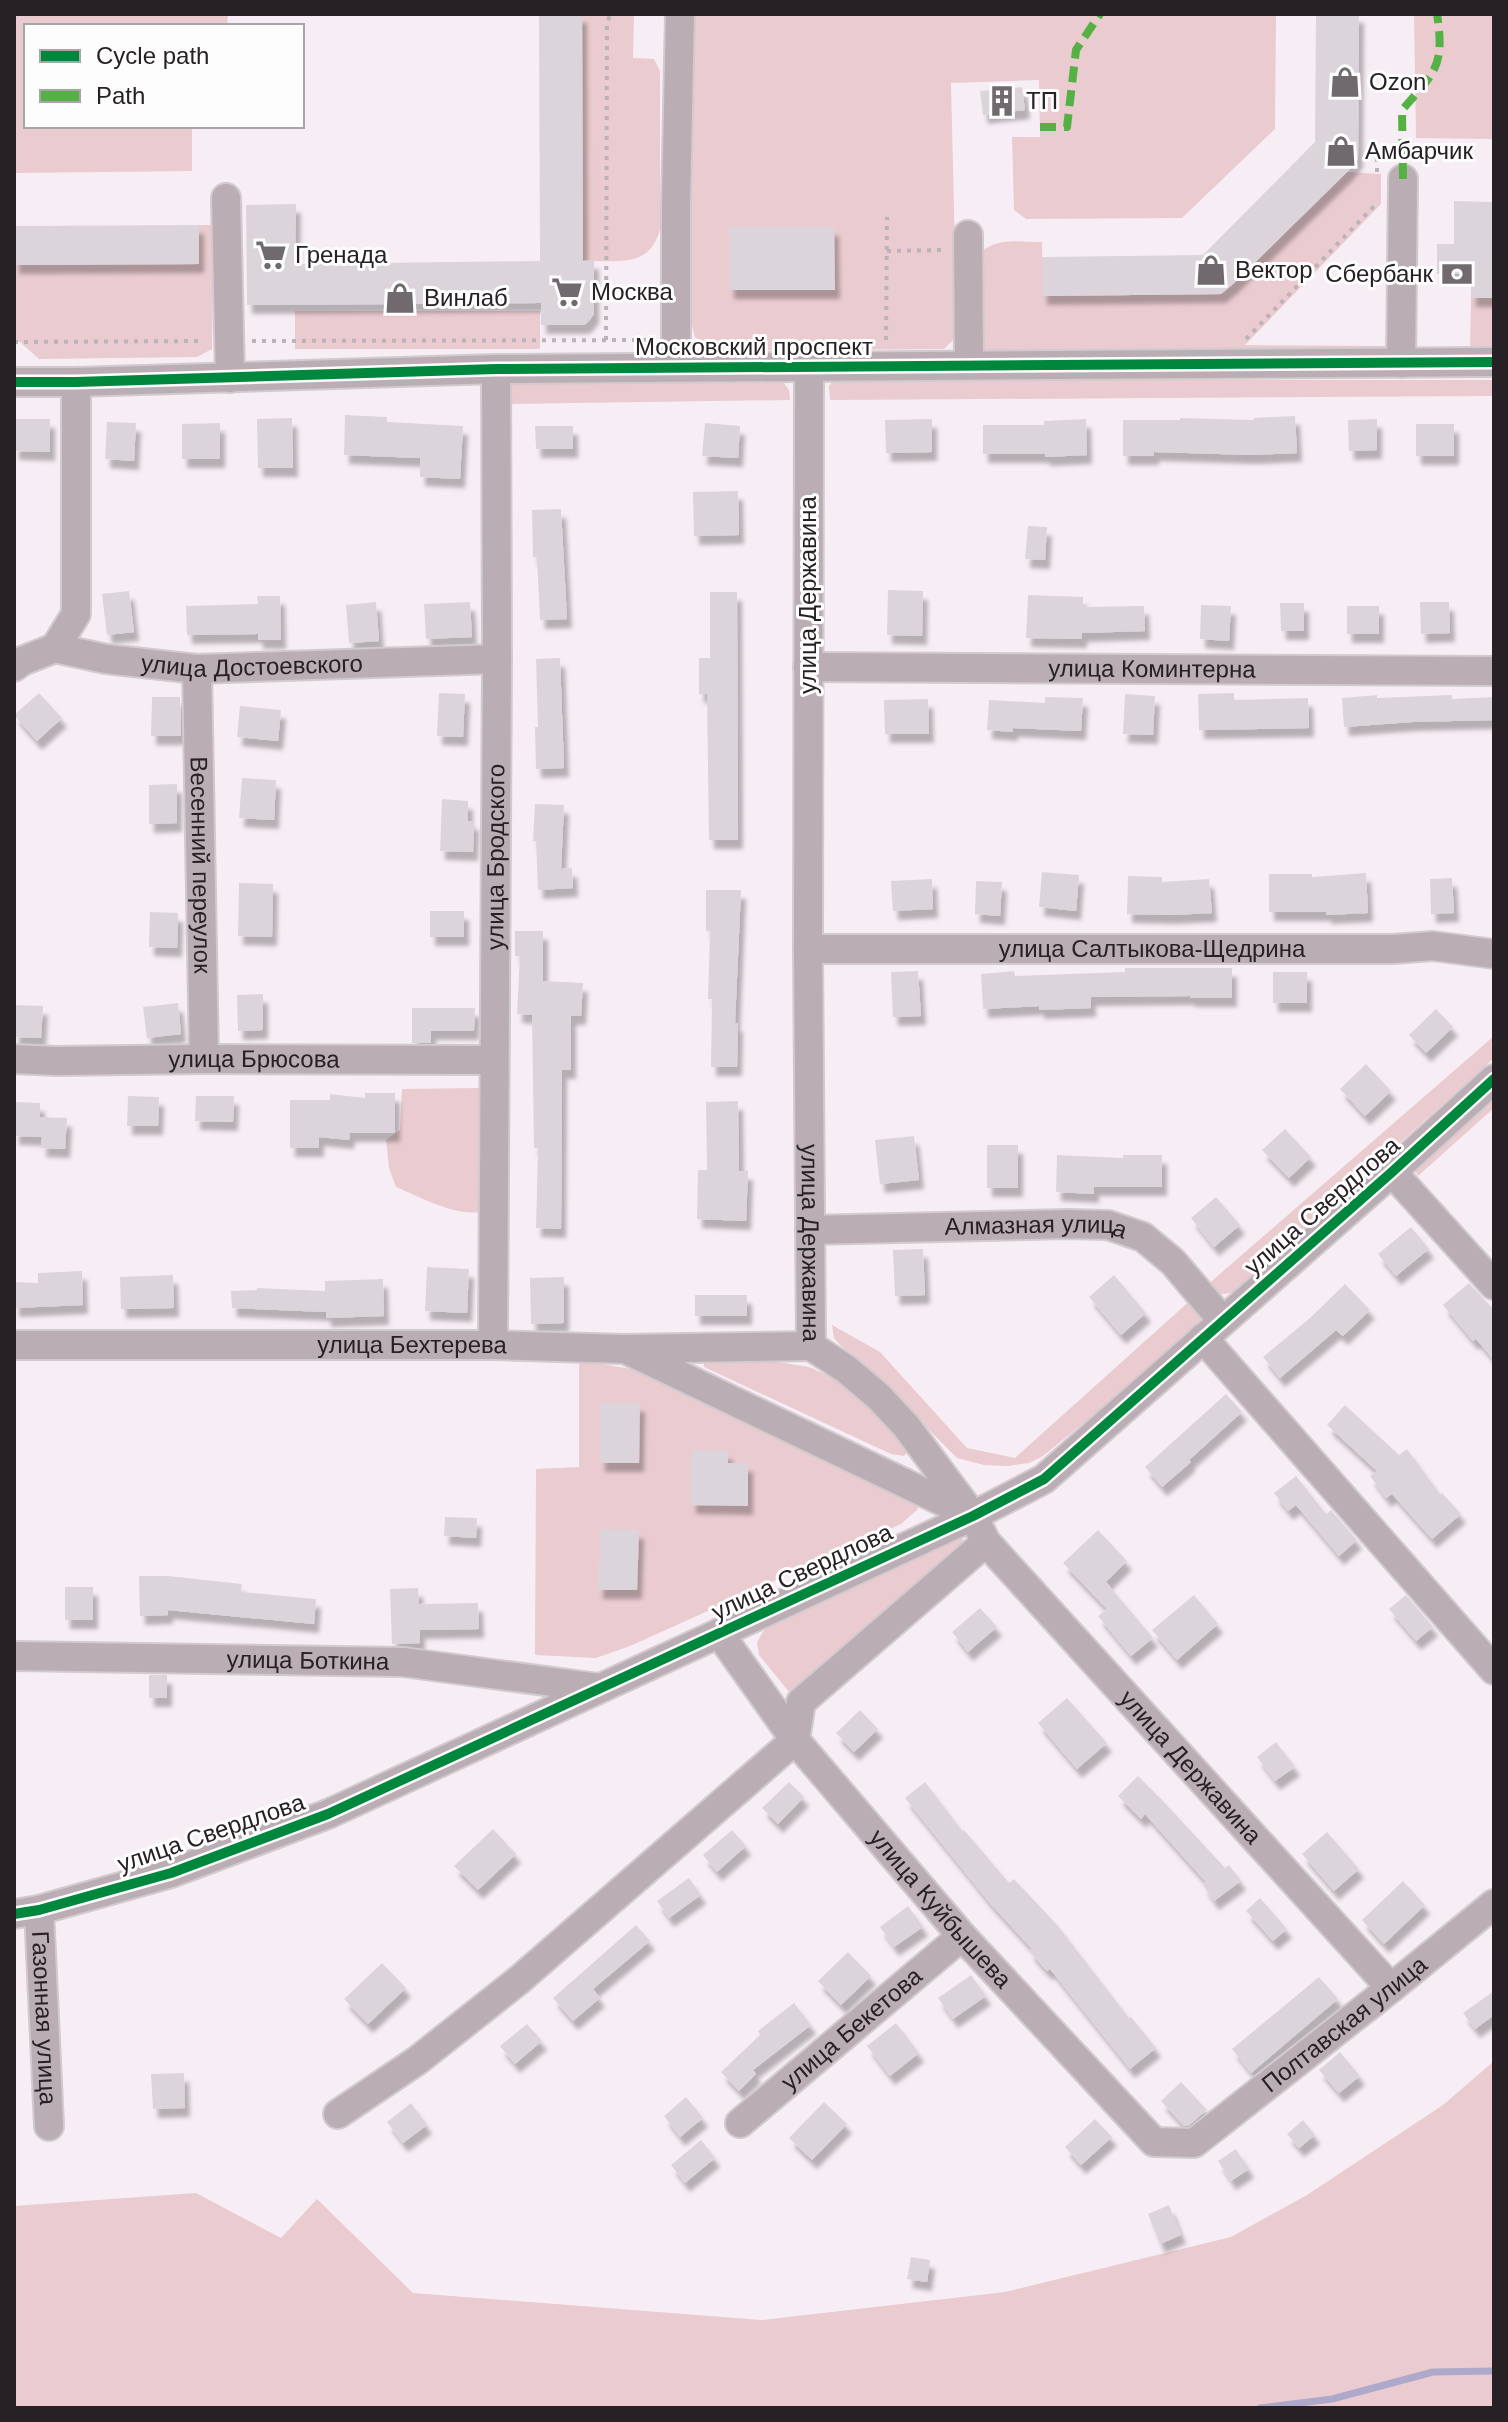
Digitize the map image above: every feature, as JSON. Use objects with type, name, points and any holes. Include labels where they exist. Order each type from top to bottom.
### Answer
[{"type":"street","points":[[676,367],[680,14]]},
{"type":"street","points":[[1390,178],[1401,363]]},
{"type":"street","points":[[226,198],[230,378]]},
{"type":"street","points":[[958,243],[969,365]]},
{"type":"street","name":"Московский проспект","points":[[14,382],[496,369],[1494,362]]},
{"type":"street","name":"улица Державина","points":[[809,367],[811,1346],[846,1369],[879,1397],[906,1426],[973,1516],[986,1542],[1391,1988]]},
{"type":"street","name":"улица Бродского","points":[[493,1345],[496,369]]},
{"type":"street","points":[[14,667],[55,648],[76,614],[76,382]]},
{"type":"street","name":"улица Достоевского","points":[[55,648],[106,659],[197,669],[497,659]]},
{"type":"street","name":"улица Коминтерна","points":[[808,667],[1494,671]]},
{"type":"street","name":"Весенний переулок","points":[[197,669],[204,1059]]},
{"type":"street","name":"улица Салтыкова-Щедрина","points":[[808,949],[1393,949],[1433,946],[1494,954]]},
{"type":"street","name":"улица Брюсова","points":[[14,1059],[494,1060]]},
{"type":"street","name":"улица Свердлова","points":[[26,1912],[171,1873],[328,1814],[973,1516],[1044,1479],[1494,1079]]},
{"type":"street","points":[[1392,1172],[1494,1285]]},
{"type":"street","name":"Алмазная улица","points":[[810,1230],[1067,1224],[1108,1225],[1143,1237],[1173,1262],[1212,1329],[1494,1670]]},
{"type":"street","name":"улица Бехтерева","points":[[14,1345],[493,1345],[624,1349],[811,1346]]},
{"type":"street","points":[[624,1349],[973,1516]]},
{"type":"street","points":[[338,2114],[418,2060],[519,1980],[795,1740],[801,1702],[986,1542]]},
{"type":"street","name":"улица Куйбышева","points":[[719,1633],[795,1740],[962,1936],[1154,2142],[1194,2143]]},
{"type":"street","name":"улица Боткина","points":[[14,1656],[403,1662],[598,1688]]},
{"type":"street","name":"Полтавская улица","points":[[1194,2143],[1494,1904]]},
{"type":"street","name":"Газонная улица","points":[[26,1912],[49,2126]]},
{"type":"street","name":"улица Бекетова","points":[[740,2123],[962,1936]]},
{"type":"path","points":[[606,340],[607,25],[610,14]]},
{"type":"path","points":[[1377,150],[1390,178]]},
{"type":"path","points":[[1244,340],[1377,204],[1377,191]]},
{"type":"path","points":[[886,340],[887,217]]},
{"type":"path","points":[[887,251],[958,243]]},
{"type":"path","points":[[14,342],[653,340]]},
{"type":"shaded area","points":[[14,14],[228,14],[227,24],[24,24],[24,128],[192,128],[192,171],[14,173]]},
{"type":"shaded area","points":[[582,14],[634,14],[633,58],[654,59],[660,71],[660,229],[649,251],[630,260],[583,261]]},
{"type":"shaded area","points":[[692,14],[1276,14],[1275,129],[1182,218],[1026,219],[1014,210],[1012,137],[1040,137],[1039,80],[951,83],[957,336],[944,349],[714,351],[695,337],[688,310]]},
{"type":"shaded area","points":[[1414,14],[1494,14],[1494,139],[1416,138]]},
{"type":"shaded area","points":[[1347,172],[1381,174],[1381,204],[1245,345],[1394,346],[1388,353],[987,353],[980,344],[978,256],[991,245],[1042,242],[1043,296],[1221,294]]},
{"type":"shaded area","points":[[199,225],[213,225],[212,349],[197,357],[39,359],[20,342],[14,342],[14,265],[199,264]]},
{"type":"shaded area","points":[[1471,298],[1494,298],[1494,349],[1470,350]]},
{"type":"shaded area","points":[[295,311],[540,311],[540,349],[295,349]]},
{"type":"shaded area","points":[[834,380],[1494,380],[1494,396],[830,400],[829,386]]},
{"type":"shaded area","points":[[508,381],[784,383],[790,400],[504,404]]},
{"type":"shaded area","points":[[1494,1036],[1494,1058],[1233,1292],[1219,1294],[1206,1286]]},
{"type":"shaded area","points":[[1494,1087],[1494,1108],[1418,1176],[1412,1164]]},
{"type":"shaded area","points":[[482,1088],[480,1212],[448,1208],[396,1187],[389,1168],[386,1140],[400,1130],[402,1089]]},
{"type":"shaded area","points":[[1193,1298],[1203,1312],[1199,1322],[1043,1456],[1029,1463],[1008,1466],[984,1465],[957,1458],[862,1362],[841,1346],[834,1338],[832,1325],[880,1352],[967,1448],[1015,1458]]},
{"type":"shaded area","points":[[747,1357],[809,1367],[843,1382],[888,1419],[909,1450],[904,1456],[891,1454],[704,1367],[704,1359]]},
{"type":"shaded area","points":[[579,1360],[631,1369],[910,1491],[917,1500],[918,1509],[901,1524],[630,1646],[596,1658],[535,1655],[536,1469],[579,1467]]},
{"type":"shaded area","points":[[959,1537],[966,1542],[963,1548],[790,1693],[759,1655],[757,1642],[764,1630],[780,1620]]},
{"type":"shaded area","points":[[1494,2061],[1494,2408],[14,2408],[14,2206],[196,2193],[281,2238],[317,2199],[413,2293],[761,2320],[1005,2292],[1231,2237],[1307,2195],[1443,2105]]},
{"type":"building","points":[[539,14],[582,14],[583,261],[594,260],[594,314],[588,322],[584,325],[541,325],[541,303],[247,305],[246,205],[296,204],[295,264],[540,261]]},
{"type":"building","points":[[1316,14],[1359,14],[1358,159],[1347,172],[1221,294],[1042,296],[1042,257],[1203,255],[1315,142]]},
{"type":"building","name":"ТП","points":[[1022,87],[1025,110],[983,115],[980,91]]},
{"type":"building","points":[[1454,201],[1494,202],[1494,298],[1471,298],[1471,274],[1437,274],[1437,244],[1454,244]]},
{"type":"building","points":[[199,225],[199,264],[14,265],[14,226]]},
{"type":"building","points":[[729,227],[834,227],[835,290],[729,290]]},
{"type":"building","points":[[345,415],[387,417],[387,422],[463,426],[460,479],[420,477],[420,458],[344,455]]},
{"type":"building","points":[[1295,416],[1297,453],[1154,452],[1154,456],[1123,456],[1123,420],[1254,420]]},
{"type":"building","points":[[292,418],[293,468],[258,468],[257,419]]},
{"type":"building","points":[[14,419],[50,419],[50,452],[14,451]]},
{"type":"building","points":[[932,419],[932,452],[886,453],[885,420]]},
{"type":"building","points":[[1086,419],[1087,455],[1045,457],[1045,454],[983,454],[983,425],[1044,425],[1044,421]]},
{"type":"building","points":[[1377,419],[1377,450],[1349,451],[1348,420]]},
{"type":"building","points":[[107,422],[136,423],[134,461],[105,459]]},
{"type":"building","points":[[220,423],[220,459],[182,459],[182,424]]},
{"type":"building","points":[[705,423],[740,426],[738,458],[702,456]]},
{"type":"building","points":[[1416,424],[1454,424],[1454,456],[1416,456]]},
{"type":"building","points":[[535,426],[573,426],[573,449],[536,449]]},
{"type":"building","points":[[738,491],[739,535],[694,536],[693,492]]},
{"type":"building","points":[[561,509],[567,619],[540,620],[537,557],[533,557],[532,510]]},
{"type":"building","points":[[1028,526],[1047,527],[1045,560],[1025,559]]},
{"type":"building","points":[[888,590],[923,591],[922,636],[887,635]]},
{"type":"building","points":[[129,591],[134,632],[107,635],[102,594]]},
{"type":"building","points":[[710,592],[737,592],[738,840],[709,840],[707,694],[699,694],[699,658],[710,658]]},
{"type":"building","points":[[1028,595],[1083,597],[1083,607],[1144,606],[1145,631],[1082,633],[1082,639],[1026,638]]},
{"type":"building","points":[[257,596],[280,596],[281,640],[258,640],[258,634],[187,635],[186,606],[258,604]]},
{"type":"building","points":[[376,602],[379,641],[349,643],[346,605]]},
{"type":"building","points":[[470,602],[472,637],[426,639],[424,604]]},
{"type":"building","points":[[1420,602],[1449,602],[1450,633],[1421,634]]},
{"type":"building","points":[[1280,603],[1304,603],[1304,631],[1281,631]]},
{"type":"building","points":[[1201,605],[1231,606],[1229,641],[1200,639]]},
{"type":"building","points":[[1347,606],[1379,606],[1379,634],[1347,634]]},
{"type":"building","points":[[560,658],[564,768],[536,769],[536,659]]},
{"type":"building","points":[[39,693],[62,718],[37,741],[14,715]]},
{"type":"building","points":[[439,693],[465,694],[463,737],[437,736]]},
{"type":"building","points":[[1234,693],[1234,700],[1308,698],[1309,728],[1199,730],[1198,694]]},
{"type":"building","points":[[1125,694],[1155,696],[1153,735],[1123,734]]},
{"type":"building","points":[[1377,695],[1377,698],[1494,697],[1494,720],[1344,727],[1342,698]]},
{"type":"building","points":[[152,697],[180,697],[181,736],[151,736]]},
{"type":"building","points":[[1045,697],[1083,698],[1081,731],[987,730],[989,700],[1045,703]]},
{"type":"building","points":[[928,699],[929,734],[885,734],[884,700]]},
{"type":"building","points":[[240,706],[281,710],[278,741],[237,737]]},
{"type":"building","points":[[242,778],[276,780],[274,820],[239,818]]},
{"type":"building","points":[[177,784],[177,823],[149,824],[149,785]]},
{"type":"building","points":[[442,799],[468,801],[468,821],[474,821],[473,852],[440,851]]},
{"type":"building","points":[[535,804],[564,805],[561,869],[572,868],[573,888],[538,890],[536,841],[533,841]]},
{"type":"building","points":[[1042,872],[1079,875],[1076,911],[1039,907]]},
{"type":"building","points":[[1366,873],[1368,913],[1326,915],[1326,912],[1269,912],[1269,874],[1312,874],[1312,877]]},
{"type":"building","points":[[1128,876],[1162,877],[1162,882],[1209,879],[1212,913],[1127,914]]},
{"type":"building","points":[[1452,878],[1454,913],[1431,914],[1430,879]]},
{"type":"building","points":[[932,879],[933,909],[893,911],[891,881]]},
{"type":"building","points":[[976,881],[1002,882],[1000,916],[975,914]]},
{"type":"building","points":[[239,883],[273,884],[272,937],[238,936]]},
{"type":"building","points":[[706,890],[741,890],[735,1023],[738,1023],[737,1067],[711,1067],[712,999],[708,999],[710,931],[706,931]]},
{"type":"building","points":[[430,911],[464,911],[464,937],[430,937]]},
{"type":"building","points":[[150,912],[178,913],[177,948],[149,947]]},
{"type":"building","points":[[515,931],[543,931],[543,981],[583,983],[581,1016],[571,1016],[571,1070],[562,1070],[561,1229],[536,1228],[538,1148],[534,1148],[532,1015],[517,1014],[520,956],[515,956]]},
{"type":"building","points":[[1125,968],[1232,968],[1232,998],[1091,997],[1091,1008],[1039,1010],[1039,1006],[983,1009],[981,974],[1014,971],[1015,976],[1125,972]]},
{"type":"building","points":[[918,971],[921,1016],[893,1017],[891,972]]},
{"type":"building","points":[[1273,972],[1307,972],[1307,1003],[1273,1003]]},
{"type":"building","points":[[263,994],[263,1030],[238,1031],[237,995]]},
{"type":"building","points":[[178,1003],[181,1034],[147,1038],[143,1007]]},
{"type":"building","points":[[14,1005],[43,1006],[41,1038],[14,1037]]},
{"type":"building","points":[[412,1008],[475,1008],[474,1031],[431,1031],[431,1043],[412,1043]]},
{"type":"building","points":[[1436,1009],[1453,1027],[1426,1053],[1409,1035]]},
{"type":"building","points":[[1366,1064],[1391,1091],[1365,1116],[1340,1089]]},
{"type":"building","points":[[365,1093],[395,1093],[395,1133],[350,1133],[349,1140],[319,1137],[319,1148],[290,1148],[290,1100],[330,1100],[330,1094],[365,1098]]},
{"type":"building","points":[[128,1096],[159,1097],[158,1126],[127,1126]]},
{"type":"building","points":[[196,1096],[234,1096],[233,1122],[195,1121]]},
{"type":"building","points":[[738,1101],[739,1171],[748,1171],[746,1221],[697,1219],[698,1170],[707,1170],[706,1102]]},
{"type":"building","points":[[14,1102],[40,1103],[40,1117],[67,1118],[65,1149],[41,1148],[42,1137],[14,1136]]},
{"type":"building","points":[[1285,1129],[1311,1157],[1289,1178],[1262,1150]]},
{"type":"building","points":[[914,1136],[919,1180],[880,1184],[875,1140]]},
{"type":"building","points":[[987,1145],[1018,1145],[1018,1188],[987,1188]]},
{"type":"building","points":[[1057,1155],[1123,1158],[1123,1155],[1162,1155],[1162,1187],[1094,1187],[1094,1194],[1056,1192]]},
{"type":"building","points":[[1216,1197],[1240,1225],[1214,1247],[1191,1218]]},
{"type":"building","points":[[1411,1227],[1429,1249],[1396,1276],[1378,1254]]},
{"type":"building","points":[[923,1249],[925,1295],[895,1296],[893,1250]]},
{"type":"building","points":[[427,1267],[469,1269],[467,1313],[425,1311]]},
{"type":"building","points":[[82,1271],[83,1305],[14,1308],[14,1282],[38,1283],[38,1273]]},
{"type":"building","points":[[173,1275],[174,1308],[121,1309],[120,1277]]},
{"type":"building","points":[[1114,1275],[1146,1313],[1121,1335],[1089,1297]]},
{"type":"building","points":[[564,1277],[564,1323],[531,1324],[530,1278]]},
{"type":"building","points":[[383,1279],[384,1316],[326,1318],[326,1312],[232,1308],[231,1291],[257,1288],[325,1291],[325,1281]]},
{"type":"building","points":[[1469,1283],[1494,1310],[1494,1360],[1476,1339],[1473,1341],[1443,1305]]},
{"type":"building","points":[[1345,1284],[1370,1310],[1343,1336],[1336,1330],[1280,1378],[1263,1357]]},
{"type":"building","points":[[695,1295],[747,1295],[747,1316],[695,1316]]},
{"type":"building","points":[[1226,1394],[1242,1412],[1162,1487],[1145,1467]]},
{"type":"building","points":[[600,1403],[640,1403],[639,1463],[600,1463]]},
{"type":"building","points":[[1345,1405],[1399,1455],[1407,1449],[1440,1494],[1461,1514],[1432,1539],[1392,1494],[1386,1498],[1370,1476],[1377,1471],[1327,1425]]},
{"type":"building","points":[[691,1450],[728,1451],[728,1463],[748,1463],[748,1506],[691,1505]]},
{"type":"building","points":[[1296,1476],[1326,1514],[1331,1510],[1357,1540],[1339,1556],[1296,1505],[1288,1511],[1274,1493]]},
{"type":"building","points":[[445,1517],[477,1518],[476,1538],[444,1536]]},
{"type":"building","points":[[600,1529],[639,1530],[637,1590],[598,1590]]},
{"type":"building","points":[[1098,1530],[1127,1561],[1106,1582],[1153,1638],[1131,1656],[1098,1616],[1107,1609],[1063,1563]]},
{"type":"building","points":[[139,1576],[242,1584],[241,1592],[316,1599],[314,1624],[168,1610],[168,1615],[140,1616]]},
{"type":"building","points":[[65,1587],[93,1587],[93,1620],[65,1620]]},
{"type":"building","points":[[418,1588],[419,1604],[478,1603],[479,1629],[420,1630],[420,1643],[392,1644],[390,1589]]},
{"type":"building","points":[[1194,1595],[1218,1624],[1177,1660],[1152,1630]]},
{"type":"building","points":[[1406,1595],[1433,1627],[1416,1641],[1389,1609]]},
{"type":"building","points":[[980,1608],[997,1627],[968,1652],[952,1632]]},
{"type":"building","points":[[149,1675],[167,1675],[167,1698],[149,1698]]},
{"type":"building","points":[[1067,1698],[1107,1743],[1077,1769],[1038,1723]]},
{"type":"building","points":[[860,1710],[878,1729],[854,1752],[836,1733]]},
{"type":"building","points":[[1276,1742],[1295,1767],[1275,1781],[1257,1757]]},
{"type":"building","points":[[1138,1776],[1225,1868],[1229,1865],[1241,1881],[1214,1901],[1203,1885],[1206,1882],[1145,1814],[1141,1819],[1118,1796]]},
{"type":"building","points":[[789,1782],[804,1797],[778,1824],[762,1808]]},
{"type":"building","points":[[925,1782],[963,1832],[1009,1883],[1014,1879],[1058,1926],[1156,2048],[1130,2069],[905,1798]]},
{"type":"building","points":[[493,1829],[516,1854],[478,1890],[454,1866]]},
{"type":"building","points":[[732,1830],[746,1846],[717,1872],[703,1855]]},
{"type":"building","points":[[1327,1832],[1359,1869],[1334,1891],[1302,1854]]},
{"type":"building","points":[[689,1878],[701,1895],[669,1918],[657,1901]]},
{"type":"building","points":[[1403,1881],[1425,1905],[1384,1944],[1362,1920]]},
{"type":"building","points":[[1260,1898],[1287,1929],[1273,1941],[1246,1911]]},
{"type":"building","points":[[908,1906],[923,1927],[894,1947],[880,1927]]},
{"type":"building","points":[[636,1925],[650,1941],[593,1989],[600,1998],[573,2021],[553,1998]]},
{"type":"building","points":[[848,1952],[871,1976],[841,2005],[818,1981]]},
{"type":"building","points":[[382,1963],[406,1988],[368,2024],[344,1999]]},
{"type":"building","points":[[971,1975],[986,1996],[953,2019],[938,1998]]},
{"type":"building","points":[[1319,1977],[1338,1999],[1251,2073],[1232,2049]]},
{"type":"building","points":[[1494,1991],[1494,2015],[1475,2029],[1463,2013]]},
{"type":"building","points":[[794,2003],[811,2025],[753,2070],[756,2074],[739,2091],[721,2072],[760,2035],[758,2031]]},
{"type":"building","points":[[896,2023],[919,2053],[890,2076],[867,2046]]},
{"type":"building","points":[[527,2024],[542,2041],[515,2064],[500,2046]]},
{"type":"building","points":[[1340,2052],[1360,2076],[1339,2093],[1319,2070]]},
{"type":"building","points":[[184,2073],[185,2108],[153,2109],[151,2074]]},
{"type":"building","points":[[1181,2082],[1207,2110],[1188,2126],[1184,2126],[1161,2101]]},
{"type":"building","points":[[686,2097],[703,2118],[680,2137],[664,2116]]},
{"type":"building","points":[[824,2102],[847,2124],[812,2160],[789,2138]]},
{"type":"building","points":[[411,2103],[427,2125],[403,2143],[387,2122]]},
{"type":"building","points":[[1095,2119],[1112,2137],[1081,2165],[1065,2147]]},
{"type":"building","points":[[1303,2120],[1315,2135],[1299,2148],[1287,2134]]},
{"type":"building","points":[[701,2140],[715,2158],[685,2183],[671,2165]]},
{"type":"building","points":[[1236,2149],[1249,2169],[1231,2181],[1218,2161]]},
{"type":"building","points":[[1169,2205],[1181,2235],[1160,2244],[1148,2214]]},
{"type":"building","points":[[911,2257],[930,2260],[927,2282],[907,2279]]},
{"type":"waterway","points":[[1260,2408],[1332,2399],[1433,2372],[1494,2371]]},
{"type":"marked path","points":[[1040,127],[1067,127],[1076,50],[1100,14]]},
{"type":"marked path","points":[[1403,179],[1402,110],[1435,68],[1440,46],[1437,14]]},
{"type":"cycle path","points":[[14,382],[496,369],[1494,362]]},
{"type":"cycle path","points":[[14,1914],[39,1910],[171,1873],[328,1814],[973,1516],[1044,1479],[1494,1079]]},
{"type":"place","name":"Ozon","points":[[1345,82]]},
{"type":"place","name":"ТП","points":[[1002,101]]},
{"type":"place","name":"Амбарчик","points":[[1341,151]]},
{"type":"place","name":"Гренада","points":[[271,255]]},
{"type":"place","name":"Вектор","points":[[1211,270]]},
{"type":"place","name":"Сбербанк","points":[[1457,274]]},
{"type":"place","name":"Москва","points":[[567,292]]},
{"type":"place","name":"Винлаб","points":[[400,298]]}]
